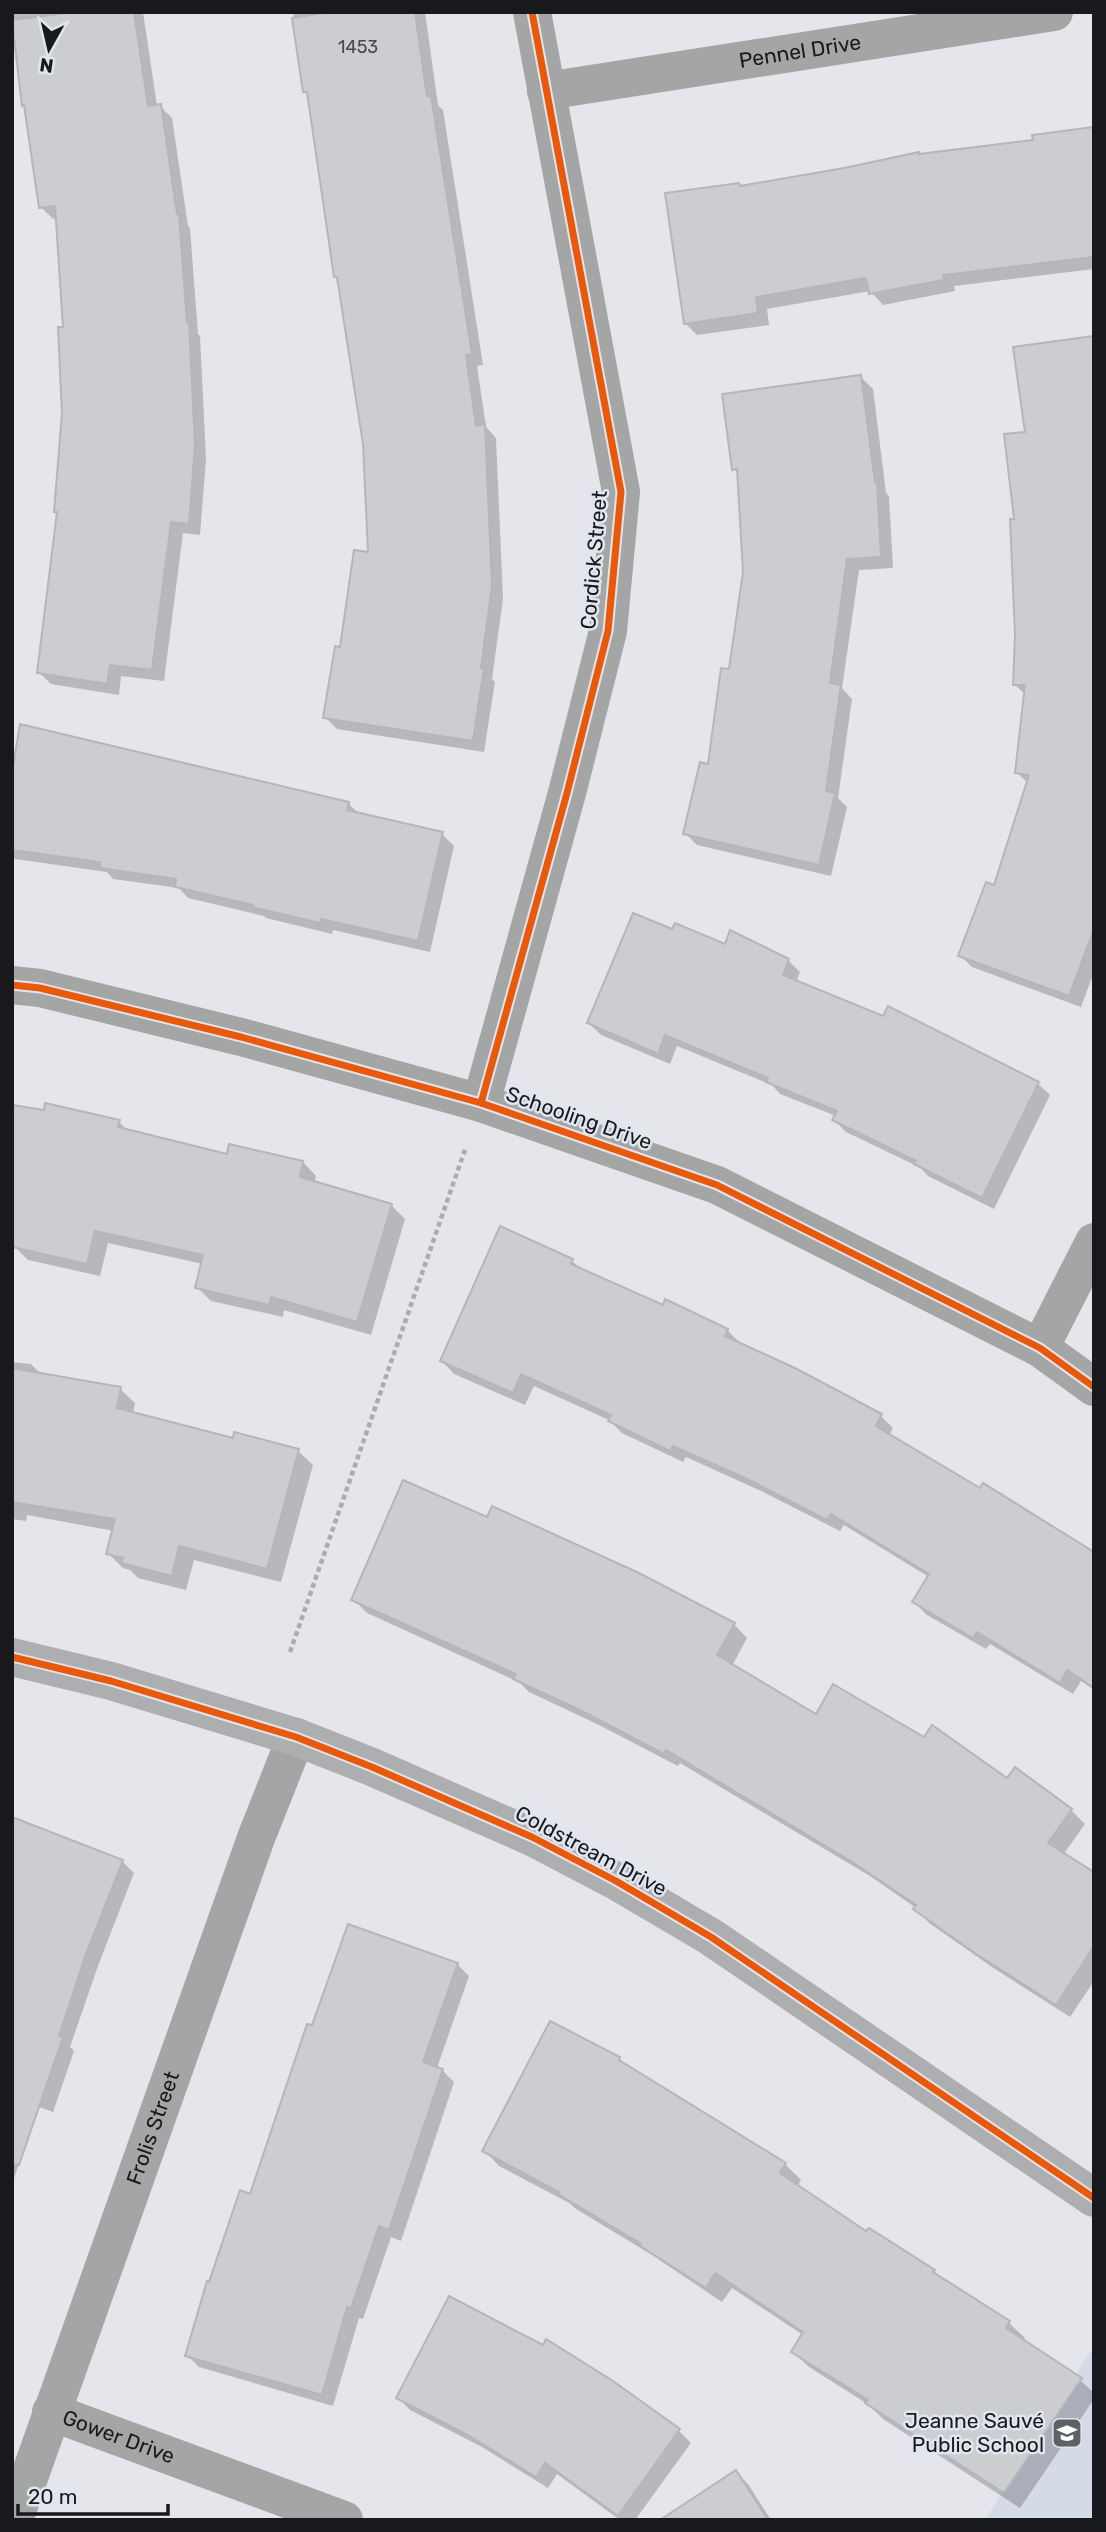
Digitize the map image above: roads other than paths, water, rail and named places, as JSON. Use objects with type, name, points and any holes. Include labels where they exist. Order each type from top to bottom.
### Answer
[{"type":"street","name":"Cordick Street","points":[[481,1103],[567,793],[608,631],[621,492],[532,12]]},
{"type":"street","name":"Pennel Drive","points":[[546,91],[1054,12]]},
{"type":"street","name":"Schooling Drive","points":[[12,985],[40,988],[241,1037],[481,1103],[717,1185],[1040,1348],[1094,1387]]},
{"type":"street","points":[[1040,1348],[1094,1242]]},
{"type":"street","name":"Coldstream Drive","points":[[12,1657],[134,1688],[296,1737],[532,1837],[616,1881],[710,1937],[789,1988],[1094,2198]]},
{"type":"street","name":"Frolis Street","points":[[14,2520],[251,1851],[296,1737]]},
{"type":"street","name":"Gower Drive","points":[[51,2412],[345,2520]]},
{"type":"place","name":"Jeanne Sauvé Public School","points":[[1067,2433]]}]
